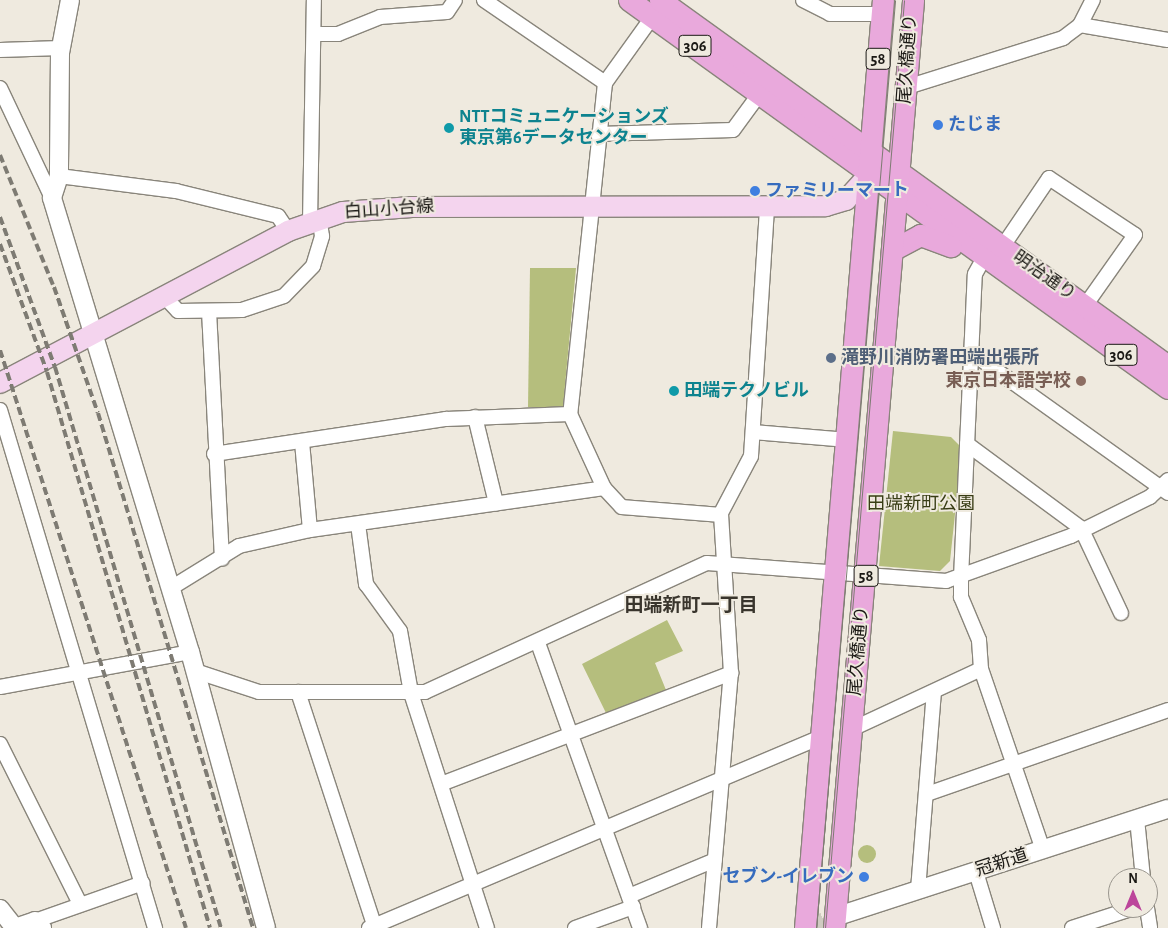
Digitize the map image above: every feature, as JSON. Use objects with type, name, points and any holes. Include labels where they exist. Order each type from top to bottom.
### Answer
[{"type":"main road","name":"306","points":[[629,0],[660,5],[765,86],[837,150],[874,162],[899,173]]},
{"type":"main road","name":"尾久橋通り","points":[[903,127],[913,0]]},
{"type":"main road","name":"尾久橋通り","points":[[805,928],[864,238],[874,162],[873,118],[882,7]]},
{"type":"main road","name":"306","points":[[765,86],[828,122],[874,162],[897,196]]},
{"type":"main road","name":"白山小台線","points":[[0,383],[163,295],[288,231],[314,220],[374,208],[819,206],[846,200],[903,127]]},
{"type":"main road","name":"58","points":[[897,196],[903,127]]},
{"type":"main road","name":"明治通り","points":[[899,173],[1003,246],[1168,388]]},
{"type":"main road","name":"尾久橋通り","points":[[835,923],[894,249],[897,196]]},
{"type":"main road","name":"明治通り","points":[[897,196],[982,256],[1168,366]]},
{"type":"main road","points":[[894,249],[926,235],[960,253],[982,256]]},
{"type":"street","points":[[52,198],[59,176],[61,48],[70,0]]},
{"type":"street","points":[[163,295],[178,311],[208,311],[266,304],[300,284],[313,266],[322,236],[314,220],[316,34],[314,0]]},
{"type":"street","points":[[316,34],[338,34],[380,17],[447,12],[455,0]]},
{"type":"street","points":[[484,0],[606,83]]},
{"type":"street","points":[[803,0],[830,14],[843,14],[882,7]]},
{"type":"street","points":[[907,87],[944,72],[1049,44],[1080,25],[1093,0]]},
{"type":"street","points":[[660,5],[606,83],[589,207],[570,414],[604,488],[622,507],[721,515]]},
{"type":"street","points":[[1080,25],[1168,40]]},
{"type":"street","points":[[0,50],[61,48]]},
{"type":"street","points":[[598,134],[733,130],[765,86]]},
{"type":"street","points":[[0,88],[52,198],[190,652],[266,928]]},
{"type":"street","points":[[59,176],[176,191],[278,216],[288,231]]},
{"type":"street","points":[[1042,850],[981,669],[979,640],[961,597],[961,578],[975,274],[982,256],[1003,246],[1049,178],[1135,235],[1080,313]]},
{"type":"street","points":[[710,928],[731,673],[721,515],[751,456],[767,207]]},
{"type":"street","points":[[208,311],[214,454],[222,560]]},
{"type":"street","points":[[195,671],[259,692],[425,692],[538,643],[707,563],[724,562],[836,569],[946,581],[961,578],[1081,528],[1166,487],[972,353]]},
{"type":"street","points":[[0,410],[156,928]]},
{"type":"street","points":[[214,454],[475,417],[570,414]]},
{"type":"street","points":[[475,417],[496,503]]},
{"type":"street","points":[[754,432],[847,440]]},
{"type":"street","points":[[302,442],[310,530]]},
{"type":"street","points":[[967,444],[1081,528],[1120,614]]},
{"type":"street","points":[[171,588],[222,560],[239,546],[310,530],[604,488]]},
{"type":"street","points":[[358,524],[366,584],[400,631],[411,693],[475,886],[487,928]]},
{"type":"street","points":[[538,643],[607,830],[640,928]]},
{"type":"street","points":[[0,687],[79,675],[190,652]]},
{"type":"street","points":[[852,729],[934,693],[981,669]]},
{"type":"street","points":[[441,784],[731,673]]},
{"type":"street","points":[[298,692],[371,927],[475,886],[822,737]]},
{"type":"street","points":[[918,890],[934,693]]},
{"type":"street","points":[[926,794],[1168,710]]},
{"type":"street","points":[[0,744],[80,904]]},
{"type":"street","name":"冠新道","points":[[835,923],[918,890],[1168,809]]},
{"type":"street","points":[[1138,819],[1142,868]]},
{"type":"street","points":[[575,928],[715,860]]},
{"type":"street","points":[[976,872],[993,928]]},
{"type":"street","points":[[10,921],[38,924],[80,904],[143,882]]},
{"type":"street","points":[[1072,928],[1108,916]]},
{"type":"green space","points":[[530,268],[576,268],[563,407],[528,407]]},
{"type":"green space","name":"田端新町公園","points":[[893,431],[951,437],[962,448],[950,561],[940,571],[879,566]]},
{"type":"green space","points":[[667,620],[683,651],[655,663],[666,690],[606,713],[582,664]]},
{"type":"green space","points":[[867,845],[873,848],[876,854],[873,860],[867,863],[861,860],[858,854],[861,848]]},
{"type":"tunnel","points":[[807,928],[835,917]]},
{"type":"tram line","points":[[816,928],[895,0]]},
{"type":"tram line","points":[[825,928],[904,0]]},
{"type":"railway","points":[[0,155],[54,287],[98,413],[253,928]]},
{"type":"railway","points":[[0,217],[55,367],[221,928]]},
{"type":"railway","points":[[0,244],[47,372],[210,928]]},
{"type":"railway","points":[[0,350],[186,928]]},
{"type":"place","name":"たじま","points":[[938,125]]},
{"type":"place","name":"NTTコミュニケーションズ 東京第6データセンター","points":[[449,128]]},
{"type":"place","name":"ファミリーマート","points":[[755,191]]},
{"type":"place","name":"滝野川消防署田端出張所","points":[[831,358]]},
{"type":"place","name":"東京日本語学校","points":[[1081,381]]},
{"type":"place","name":"田端テクノビル","points":[[674,391]]},
{"type":"place","name":"セブン-イレブン","points":[[864,877]]},
{"type":"district","name":"田端新町一丁目","points":[[691,606]]}]
